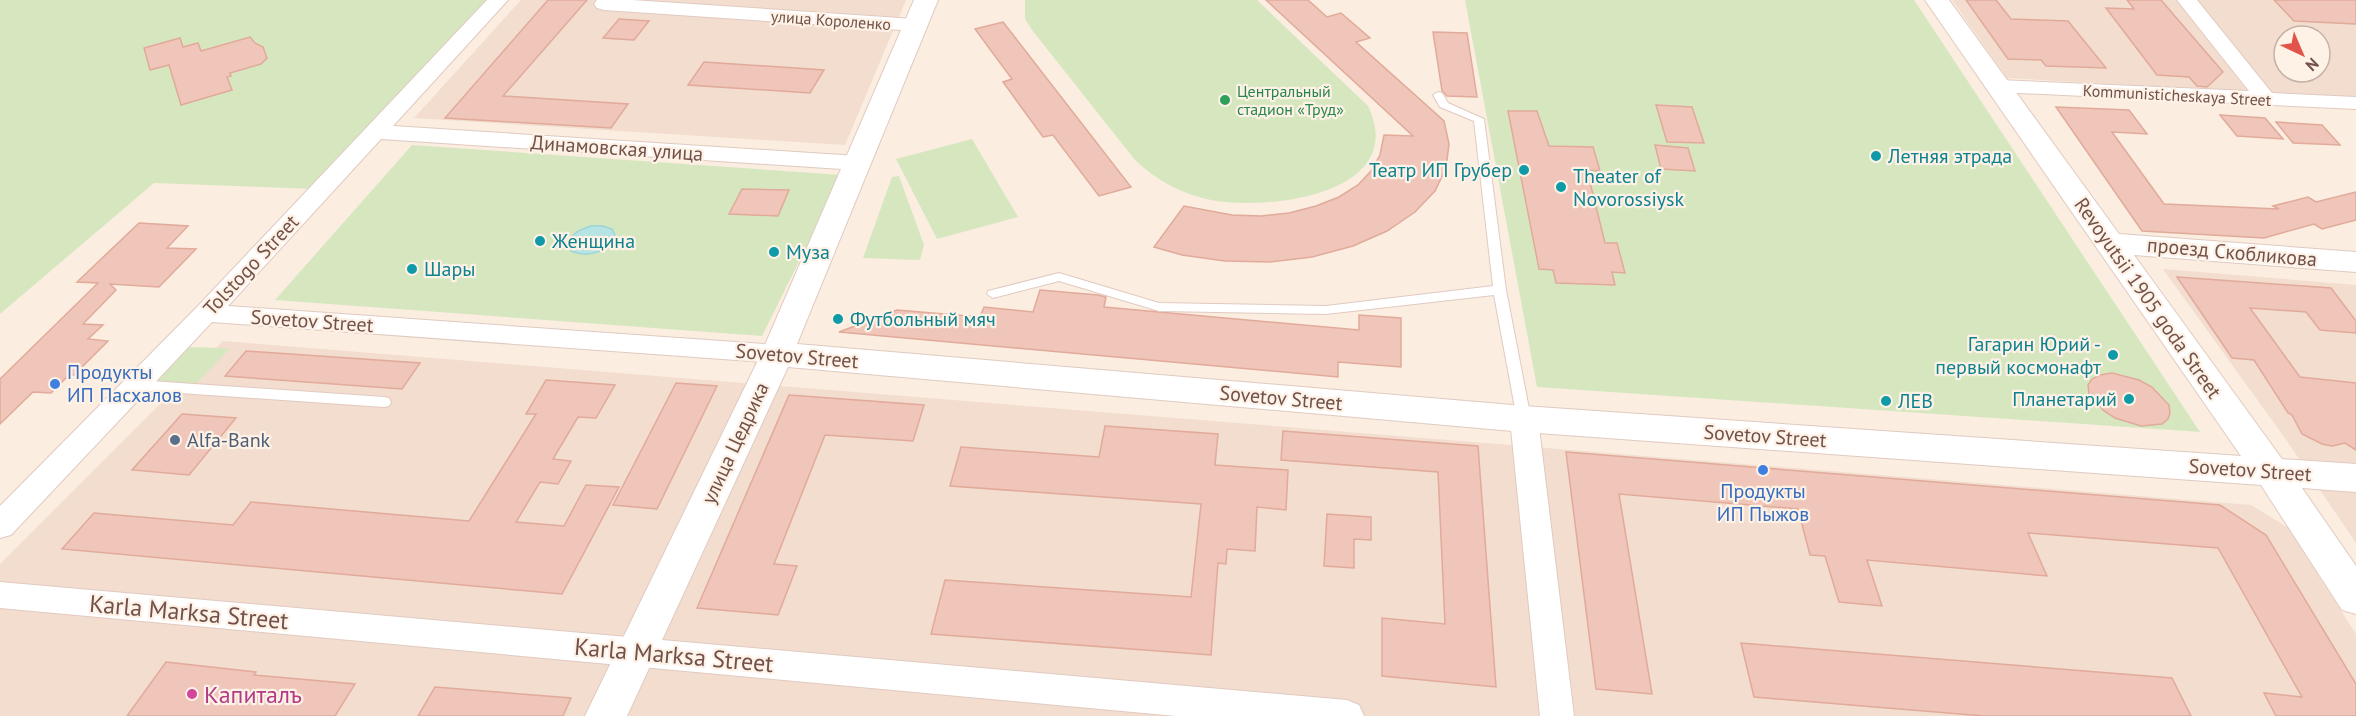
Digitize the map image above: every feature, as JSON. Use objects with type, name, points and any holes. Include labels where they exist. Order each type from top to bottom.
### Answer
[{"type":"street","name":"Tolstogo Street","points":[[0,526],[206,313],[498,0]]},
{"type":"street","name":"Revoyutsii 1905 goda Street","points":[[1937,0],[2271,471],[2356,597]]},
{"type":"street","points":[[2187,0],[2266,99]]},
{"type":"street","name":"улица Короленко","points":[[604,4],[920,13]]},
{"type":"street","name":"улица Цедрика","points":[[606,716],[777,354],[920,13]]},
{"type":"street","name":"Kommunisticheskaya Street","points":[[1998,86],[2356,103]]},
{"type":"street","name":"Динамовская улица","points":[[376,132],[857,163]]},
{"type":"street","name":"проезд Скобликова","points":[[2109,243],[2356,262]]},
{"type":"street","name":"Sovetov Street","points":[[206,313],[777,354],[1524,419],[2356,478]]},
{"type":"street","points":[[1524,419],[1557,716]]},
{"type":"street","name":"Karla Marksa Street","points":[[0,595],[1347,716]]},
{"type":"lane","points":[[1438,95],[1444,105],[1479,119],[1500,290],[1524,419]]},
{"type":"lane","points":[[993,294],[1059,276],[1159,307],[1326,310],[1500,290]]},
{"type":"lane","points":[[136,385],[384,402]]},
{"type":"shaded area","points":[[521,0],[906,0],[845,145],[414,118]]},
{"type":"shaded area","points":[[1952,0],[2356,0],[2356,98],[2007,78]]},
{"type":"shaded area","points":[[2163,269],[2356,285],[2356,543],[2287,441]]},
{"type":"shaded area","points":[[223,341],[2251,505],[2287,527],[2356,634],[2356,716],[0,716],[0,564]]},
{"type":"green space","points":[[0,0],[487,0],[315,189],[154,183],[0,314]]},
{"type":"green space","name":"Центральный стадион «Труд»","points":[[1025,0],[1257,0],[1368,106],[1376,136],[1369,159],[1352,177],[1327,190],[1297,198],[1236,203],[1211,200],[1180,190],[1152,174],[1135,160],[1032,30],[1025,19]]},
{"type":"green space","points":[[1465,0],[1914,0],[2200,432],[1537,387]]},
{"type":"green space","points":[[972,139],[1018,217],[937,239],[896,159]]},
{"type":"green space","points":[[412,145],[842,175],[762,336],[275,300]]},
{"type":"green space","points":[[899,176],[924,245],[920,260],[863,258],[892,177]]},
{"type":"green space","points":[[183,347],[230,348],[196,384],[148,382]]},
{"type":"water","points":[[591,226],[612,229],[615,235],[612,241],[603,250],[590,254],[571,251],[568,244],[571,237]]},
{"type":"building","points":[[548,0],[587,0],[503,96],[628,104],[611,128],[445,118]]},
{"type":"building","points":[[1266,0],[1308,0],[1327,17],[1341,13],[1370,38],[1356,42],[1444,121],[1449,144],[1446,168],[1435,191],[1415,212],[1387,231],[1353,246],[1312,257],[1270,262],[1225,261],[1182,255],[1154,247],[1184,206],[1232,215],[1261,216],[1289,213],[1339,197],[1358,185],[1371,171],[1380,155],[1384,135],[1413,136]]},
{"type":"building","points":[[1966,0],[1996,0],[2011,19],[2068,21],[2106,68],[2046,66],[2041,60],[2008,59]]},
{"type":"building","points":[[2127,0],[2161,0],[2223,72],[2207,87],[2197,86],[2189,77],[2157,75],[2106,8],[2134,9]]},
{"type":"building","points":[[2274,0],[2356,0],[2356,24],[2294,21]]},
{"type":"building","points":[[619,19],[649,21],[634,40],[603,38]]},
{"type":"building","points":[[1003,22],[1131,187],[1099,196],[1053,135],[1043,137],[1003,82],[1012,79],[975,29]]},
{"type":"building","points":[[1433,32],[1467,33],[1477,97],[1447,96],[1442,91]]},
{"type":"building","points":[[250,37],[263,47],[267,58],[261,64],[230,73],[231,76],[227,77],[232,90],[181,105],[169,65],[150,70],[144,48],[180,38],[183,47],[198,43],[201,51]]},
{"type":"building","points":[[704,62],[824,70],[810,93],[688,85]]},
{"type":"building","points":[[1656,105],[1692,107],[1704,143],[1667,142]]},
{"type":"building","points":[[2056,107],[2129,110],[2147,134],[2112,132],[2164,204],[2279,209],[2273,206],[2308,197],[2316,202],[2356,192],[2356,220],[2322,229],[2314,224],[2264,238],[2142,231]]},
{"type":"building","points":[[1508,111],[1537,111],[1549,146],[1593,147],[1600,171],[1587,170],[1605,243],[1617,243],[1625,273],[1612,272],[1615,285],[1556,283],[1553,270],[1539,269]]},
{"type":"building","points":[[2220,115],[2265,118],[2283,139],[2237,136]]},
{"type":"building","points":[[2276,122],[2322,125],[2340,145],[2293,143]]},
{"type":"building","points":[[1655,145],[1688,148],[1695,171],[1661,169]]},
{"type":"building","points":[[742,189],[789,190],[778,216],[729,214]]},
{"type":"building","points":[[139,223],[188,226],[167,248],[196,249],[159,287],[110,284],[116,290],[83,324],[103,325],[88,339],[108,341],[74,375],[69,375],[51,393],[33,392],[0,424],[0,379],[98,283],[77,282]]},
{"type":"building","points":[[2177,277],[2331,288],[2356,321],[2356,333],[2320,330],[2306,312],[2250,308],[2300,377],[2356,383],[2356,450],[2345,443],[2332,446],[2322,444],[2302,434],[2292,415],[2288,413],[2254,360],[2232,358]]},
{"type":"building","points":[[1040,290],[1106,297],[1104,307],[1359,330],[1359,315],[1401,318],[1401,367],[1338,362],[1338,377],[839,332],[897,310],[980,317],[984,307],[1033,312]]},
{"type":"building","points":[[246,351],[420,363],[402,389],[225,376]]},
{"type":"building","name":"Планетарий","points":[[2112,373],[2139,380],[2152,387],[2169,405],[2168,419],[2162,424],[2141,426],[2115,418],[2104,411],[2089,394],[2088,385],[2092,379],[2100,375]]},
{"type":"building","points":[[546,380],[615,385],[596,418],[578,417],[553,459],[571,461],[558,484],[540,482],[516,522],[564,526],[586,485],[619,487],[562,594],[62,549],[94,513],[233,525],[251,502],[469,521],[536,414],[526,414]]},
{"type":"building","points":[[676,383],[717,386],[657,509],[613,505]]},
{"type":"building","points":[[789,395],[924,405],[913,441],[825,435],[774,564],[797,566],[778,615],[697,608]]},
{"type":"building","points":[[182,414],[236,418],[189,475],[132,470]]},
{"type":"building","points":[[1105,426],[1218,434],[1215,465],[1288,470],[1286,510],[1257,507],[1255,551],[1227,549],[1226,564],[1218,563],[1211,655],[931,634],[945,580],[1191,597],[1201,504],[950,486],[961,447],[1099,457]]},
{"type":"building","points":[[1283,431],[1478,446],[1496,687],[1382,676],[1382,618],[1445,624],[1438,472],[1281,460]]},
{"type":"building","points":[[1566,452],[2220,505],[2266,535],[2356,684],[2356,716],[2276,716],[2264,693],[2302,697],[2218,548],[2028,533],[2047,576],[1867,560],[1882,606],[1839,602],[1825,556],[1810,555],[1798,509],[1619,494],[1652,694],[1596,689]]},
{"type":"building","points":[[1327,514],[1371,517],[1371,540],[1354,539],[1354,568],[1324,566]]},
{"type":"building","points":[[1741,643],[2172,678],[2191,716],[1984,716],[1754,697]]},
{"type":"building","points":[[166,662],[256,672],[254,675],[355,684],[335,716],[127,716]]},
{"type":"building","points":[[435,687],[571,698],[563,716],[418,716]]},
{"type":"place","name":"Центральный стадион «Труд»","points":[[1225,100]]},
{"type":"place","name":"Летняя этрада","points":[[1876,156]]},
{"type":"place","name":"Театр ИП Грубер","points":[[1524,170]]},
{"type":"place","name":"Theater of Novorossiysk","points":[[1561,187]]},
{"type":"place","name":"Женщина","points":[[540,241]]},
{"type":"place","name":"Муза","points":[[774,252]]},
{"type":"place","name":"Шары","points":[[412,269]]},
{"type":"place","name":"Футбольный мяч","points":[[838,319]]},
{"type":"place","name":"Гагарин Юрий - первый космонафт","points":[[2113,355]]},
{"type":"place","name":"Продукты ИП Пасхалов","points":[[55,384]]},
{"type":"place","name":"Планетарий","points":[[2129,399]]},
{"type":"place","name":"ЛЕВ","points":[[1886,401]]},
{"type":"place","name":"Alfa-Bank","points":[[175,440]]},
{"type":"place","name":"Продукты ИП Пыжов","points":[[1763,470]]},
{"type":"place","name":"Капиталъ","points":[[192,694]]}]
